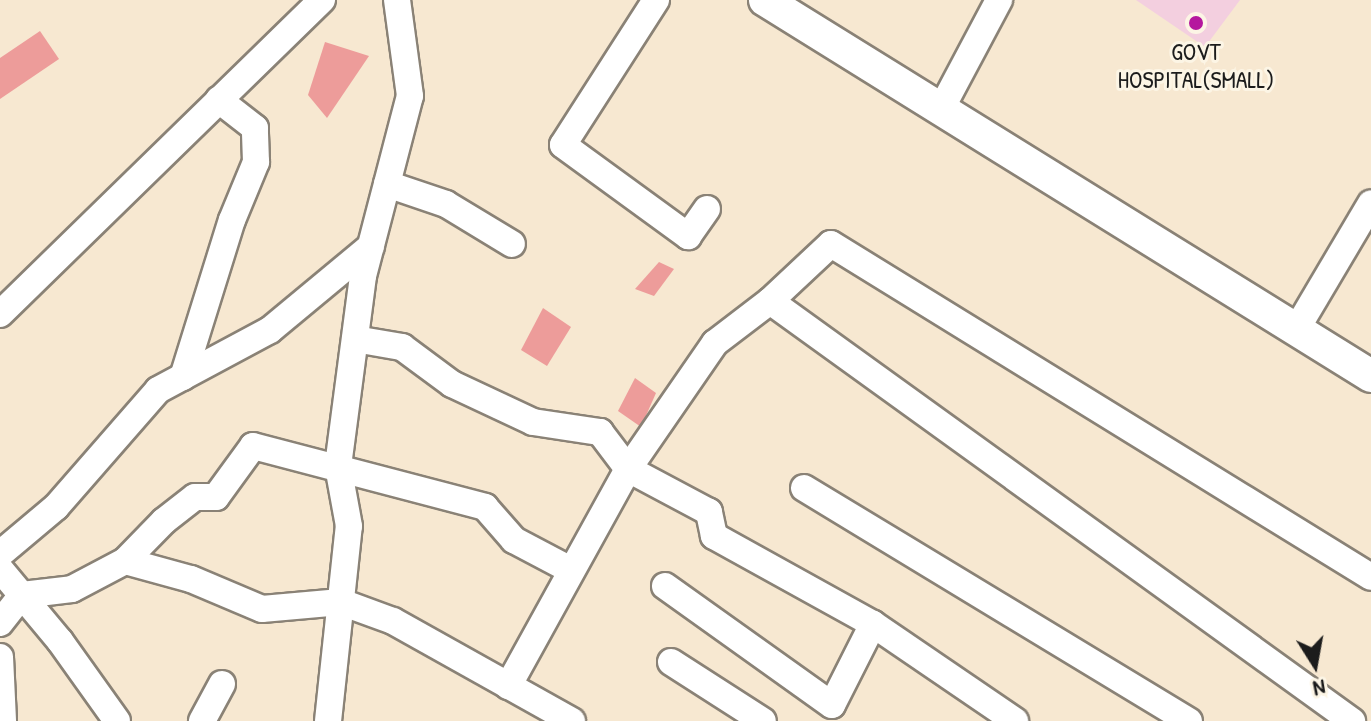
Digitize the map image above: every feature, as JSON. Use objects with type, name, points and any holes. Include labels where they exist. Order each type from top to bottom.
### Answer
[{"type":"main road","points":[[765,0],[1371,376]]},
{"type":"street","points":[[0,314],[322,0]]},
{"type":"street","points":[[328,721],[349,526],[338,466],[371,246],[410,96],[397,0]]},
{"type":"street","points":[[656,0],[563,145],[688,236],[707,209]]},
{"type":"street","points":[[940,111],[999,0]]},
{"type":"street","points":[[183,377],[232,220],[256,162],[255,128],[219,100]]},
{"type":"street","points":[[387,184],[446,204],[512,244]]},
{"type":"street","points":[[1296,330],[1371,203]]},
{"type":"street","points":[[511,687],[571,570],[628,469],[715,343],[770,301],[831,244],[1371,577]]},
{"type":"street","points":[[0,554],[56,507],[158,390],[270,330],[371,246]]},
{"type":"street","points":[[770,301],[1352,721]]},
{"type":"street","points":[[355,339],[402,347],[452,384],[533,422],[600,432],[628,469],[709,512],[714,536],[873,624],[1015,721]]},
{"type":"street","points":[[0,623],[22,595],[72,589],[125,561],[164,521],[195,497],[216,497],[253,446],[485,507],[514,540],[571,570]]},
{"type":"street","points":[[804,488],[1189,721]]},
{"type":"street","points":[[125,561],[191,579],[262,609],[341,602],[393,621],[572,721]]},
{"type":"street","points":[[0,569],[117,721]]},
{"type":"street","points":[[665,586],[832,705],[873,624]]},
{"type":"street","points":[[0,657],[3,721]]},
{"type":"street","points":[[671,662],[763,721]]},
{"type":"street","points":[[202,721],[222,684]]},
{"type":"street","points":[[511,687],[534,721]]},
{"type":"shaded area","name":"GOVT HOSPITAL(SMALL)","points":[[1136,0],[1240,0],[1205,47]]},
{"type":"building","points":[[40,31],[59,59],[0,99],[0,58]]},
{"type":"building","points":[[325,42],[369,56],[327,118],[308,95]]},
{"type":"building","points":[[659,262],[674,269],[654,296],[635,289]]},
{"type":"building","points":[[543,308],[571,327],[547,366],[521,350]]},
{"type":"building","points":[[635,378],[656,393],[641,427],[618,411]]},
{"type":"place","name":"GOVT HOSPITAL(SMALL)","points":[[1196,23]]}]
